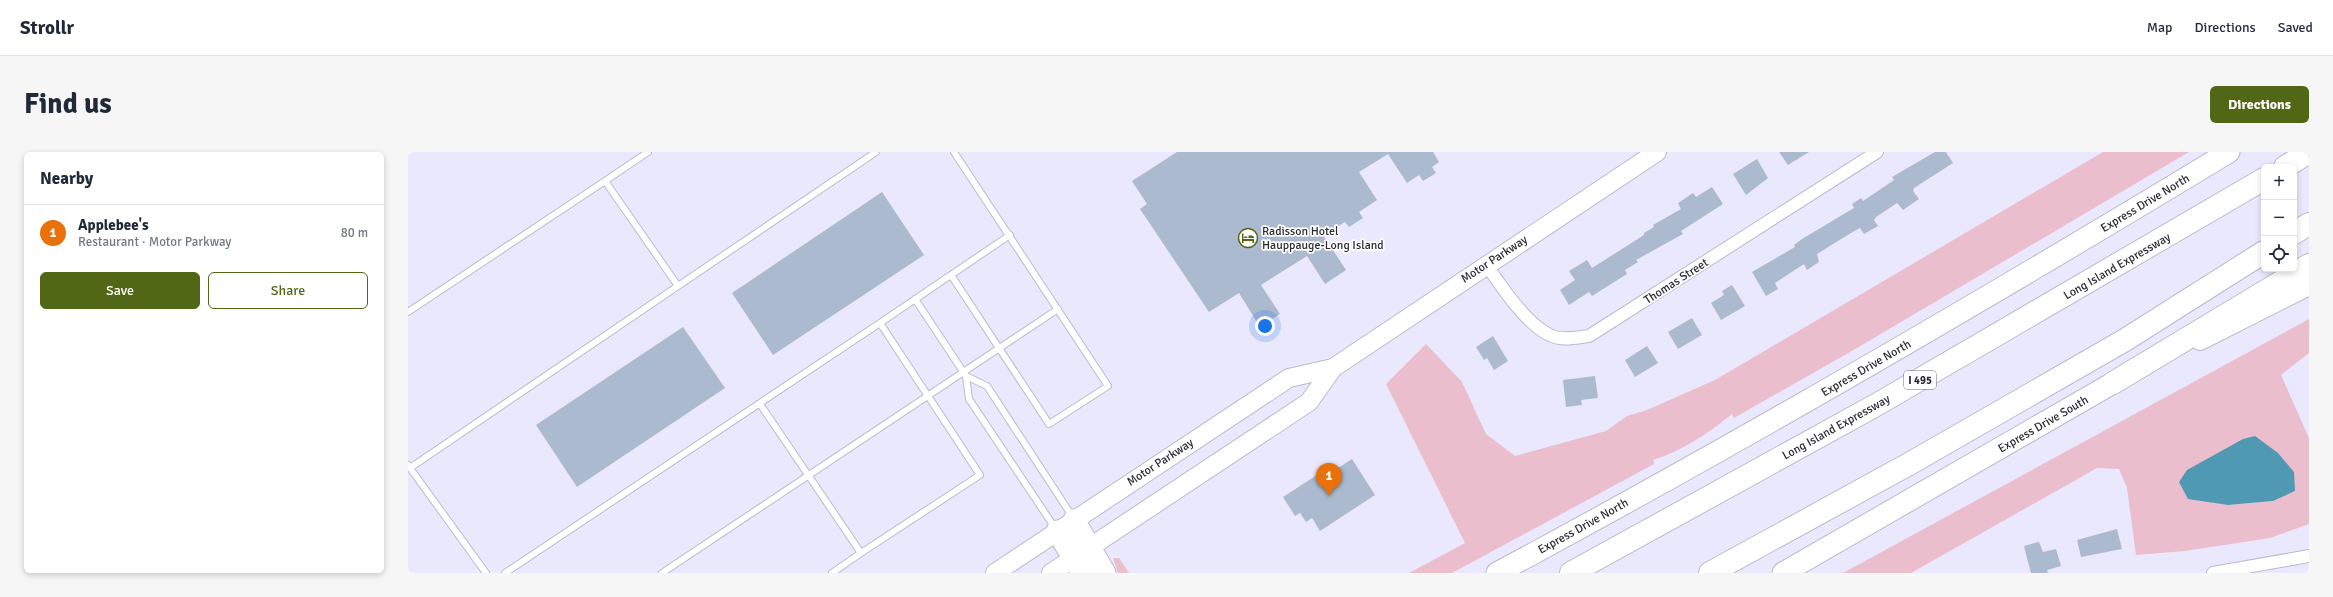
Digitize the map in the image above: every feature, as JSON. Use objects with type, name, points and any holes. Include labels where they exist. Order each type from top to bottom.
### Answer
[{"type":"highway","name":"Express Drive North","points":[[1497,573],[1742,438],[1936,327],[2229,152]]},
{"type":"highway","points":[[2290,164],[2309,152]]},
{"type":"highway","name":"Long Island Expressway","points":[[1571,573],[1883,402],[2261,181]]},
{"type":"highway","points":[[2297,231],[2309,224]]},
{"type":"highway","points":[[1710,573],[1909,464],[2126,340],[2261,254]]},
{"type":"highway","points":[[2113,383],[2309,265]]},
{"type":"highway","name":"Express Drive South","points":[[1783,573],[2113,383]]},
{"type":"highway","points":[[1074,520],[1082,560]]},
{"type":"highway","points":[[1057,531],[1082,560],[1105,573]]},
{"type":"main road","name":"Motor Parkway","points":[[1051,573],[1082,560],[1309,402],[1333,368],[1486,264],[1657,152]]},
{"type":"main road","name":"Express Drive South","points":[[2113,383],[2309,286]]},
{"type":"main road","name":"Motor Parkway","points":[[995,573],[1289,378],[1333,368]]},
{"type":"street","name":"Thomas Street","points":[[1486,264],[1503,288],[1532,323],[1552,336],[1567,338],[1589,336],[1876,152]]},
{"type":"street","points":[[2214,573],[2271,568],[2309,556]]},
{"type":"lane","points":[[408,312],[648,152]]},
{"type":"lane","points":[[486,573],[409,466],[876,152]]},
{"type":"lane","points":[[951,275],[1049,424],[1108,386],[954,152]]},
{"type":"lane","points":[[605,181],[678,286]]},
{"type":"lane","points":[[505,573],[760,404],[1010,235]]},
{"type":"lane","points":[[915,299],[965,374],[969,399],[1057,531]]},
{"type":"lane","points":[[662,573],[927,396],[965,374],[1000,348],[1058,310]]},
{"type":"lane","points":[[832,573],[980,475],[880,322]]},
{"type":"lane","points":[[965,374],[986,386],[1074,520]]},
{"type":"lane","points":[[760,404],[861,554]]},
{"type":"shaded area","points":[[2103,152],[2189,152],[1857,348],[1734,418],[1732,414],[1705,435],[1685,446],[1653,460],[1654,464],[1452,573],[1409,573],[1465,543],[1386,384],[1426,344],[1462,382],[1486,434],[1515,456],[1606,431],[1627,416],[1647,410],[1715,380]]},
{"type":"shaded area","points":[[2309,319],[2309,353],[2281,375],[2309,438],[2309,524],[2270,538],[2185,551],[2136,555],[2127,488],[2119,469],[2097,468],[1911,573],[1843,573]],"holes":[[[2188,498],[2273,501],[2228,505]]]},
{"type":"shaded area","points":[[1113,558],[1119,558],[1129,573],[1118,573]]},
{"type":"water","points":[[2255,436],[2278,453],[2294,472],[2295,491],[2273,501],[2228,505],[2188,499],[2179,482],[2187,470],[2243,439]]},
{"type":"building","name":"Radisson Hotel Hauppauge-Long Island","points":[[1177,152],[1433,152],[1439,162],[1432,167],[1436,173],[1423,181],[1419,175],[1407,183],[1388,154],[1359,172],[1377,200],[1359,212],[1363,218],[1349,227],[1345,222],[1323,235],[1346,270],[1325,284],[1307,256],[1261,285],[1280,314],[1260,327],[1239,293],[1209,312],[1140,209],[1147,204],[1132,181]]},
{"type":"building","points":[[1779,152],[1809,152],[1788,165]]},
{"type":"building","points":[[1935,152],[1946,152],[1953,163],[1914,188],[1913,191],[1919,199],[1903,210],[1897,203],[1876,217],[1874,220],[1878,226],[1864,234],[1860,228],[1817,254],[1819,262],[1807,270],[1804,264],[1775,283],[1778,289],[1766,296],[1752,272],[1795,247],[1794,245],[1802,239],[1854,208],[1852,204],[1861,198],[1863,201],[1894,180],[1892,177]]},
{"type":"building","points":[[1757,159],[1768,178],[1746,195],[1733,174]]},
{"type":"building","points":[[1712,187],[1723,204],[1681,231],[1683,234],[1636,260],[1638,262],[1625,270],[1627,274],[1592,296],[1589,292],[1569,305],[1560,290],[1575,280],[1569,271],[1587,260],[1592,268],[1644,235],[1644,233],[1654,227],[1653,225],[1681,209],[1678,203],[1693,193],[1696,197]]},
{"type":"building","points":[[882,192],[924,255],[773,355],[732,293]]},
{"type":"building","points":[[1732,285],[1745,306],[1721,320],[1711,303],[1724,295],[1722,291]]},
{"type":"building","points":[[1692,318],[1702,335],[1678,349],[1668,332]]},
{"type":"building","points":[[683,327],[725,388],[577,487],[536,425]]},
{"type":"building","points":[[1493,336],[1508,361],[1494,370],[1487,358],[1484,360],[1476,347]]},
{"type":"building","points":[[1647,346],[1658,363],[1635,377],[1625,360]]},
{"type":"building","points":[[1595,376],[1598,398],[1581,400],[1582,405],[1566,407],[1563,380]]},
{"type":"building","points":[[1352,459],[1375,495],[1320,531],[1312,518],[1306,522],[1300,513],[1295,516],[1283,497],[1323,471],[1326,476]]},
{"type":"building","points":[[2117,529],[2122,549],[2081,557],[2077,540]]},
{"type":"building","points":[[2039,542],[2043,552],[2056,549],[2061,566],[2047,570],[2048,573],[2031,573],[2024,546]]},
{"type":"place","name":"Radisson Hotel Hauppauge-Long Island","points":[[1248,238]]},
{"type":"place","name":"Applebee's","points":[[1329,496]]}]
